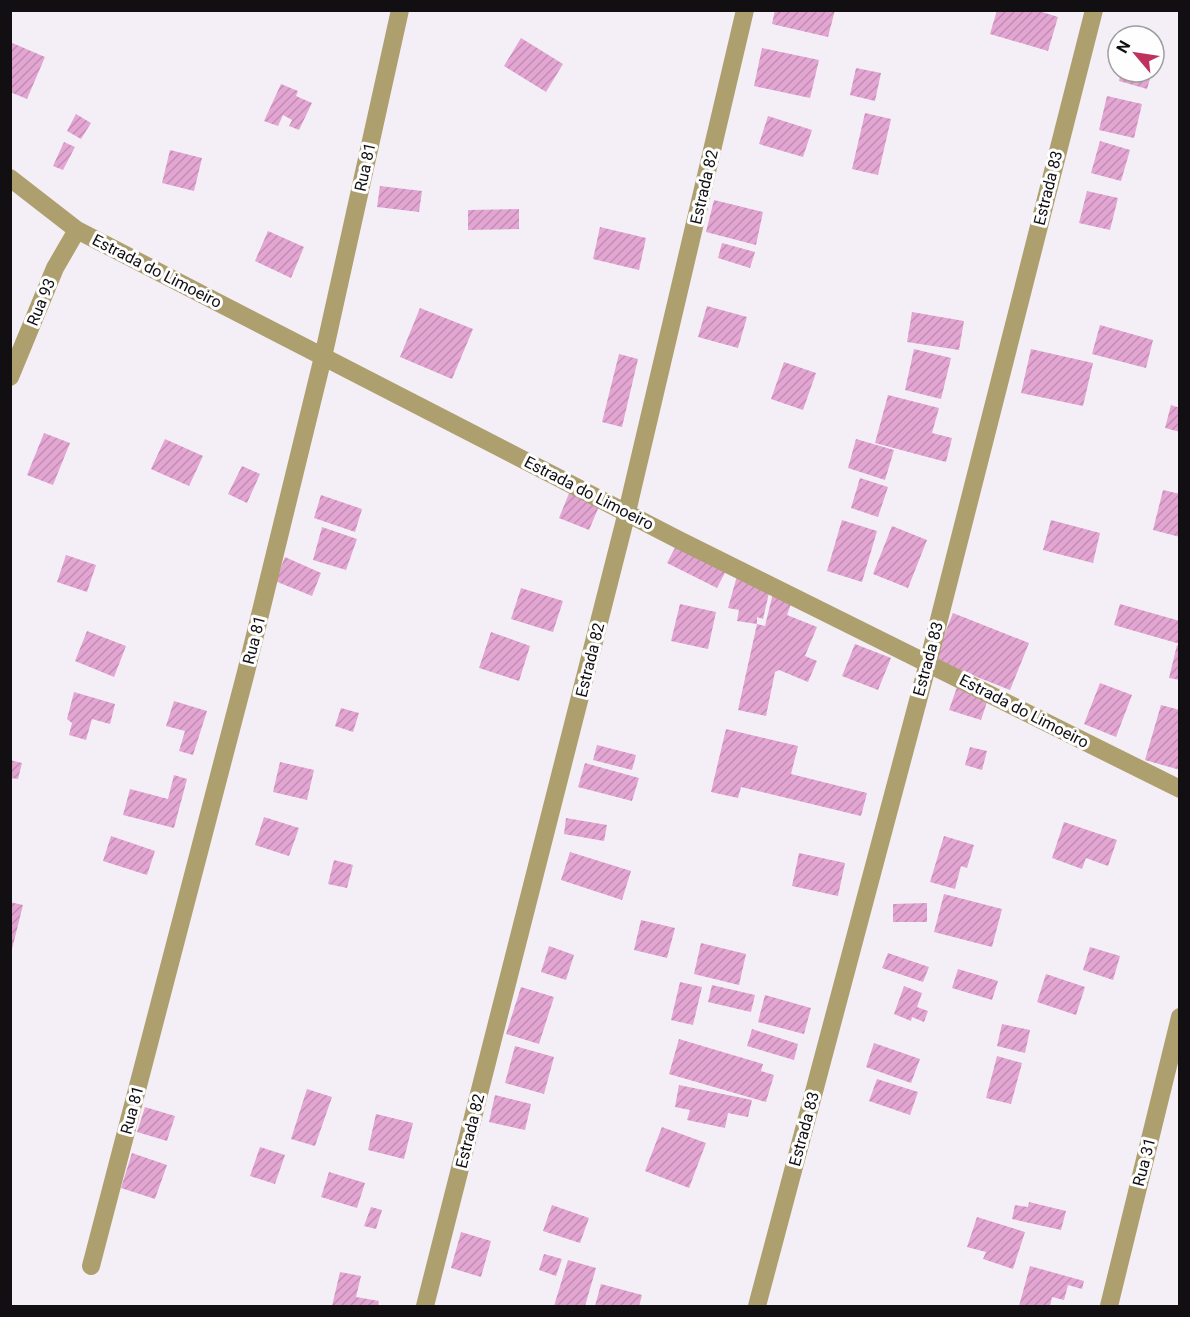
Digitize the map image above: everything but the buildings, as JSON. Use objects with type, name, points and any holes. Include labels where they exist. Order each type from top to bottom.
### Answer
[{"type":"street","name":"Rua 81","points":[[92,1266],[246,672],[323,357],[400,10]]},
{"type":"street","name":"Estrada 82","points":[[425,1306],[627,512],[745,10]]},
{"type":"street","name":"Estrada 83","points":[[757,1306],[928,663],[1094,10]]},
{"type":"street","name":"Estrada do Limoeiro","points":[[10,178],[76,230],[627,512],[1179,789]]},
{"type":"street","name":"Rua 93","points":[[10,377],[55,268],[76,230]]},
{"type":"street","name":"Rua 31","points":[[1109,1306],[1179,1017]]}]
